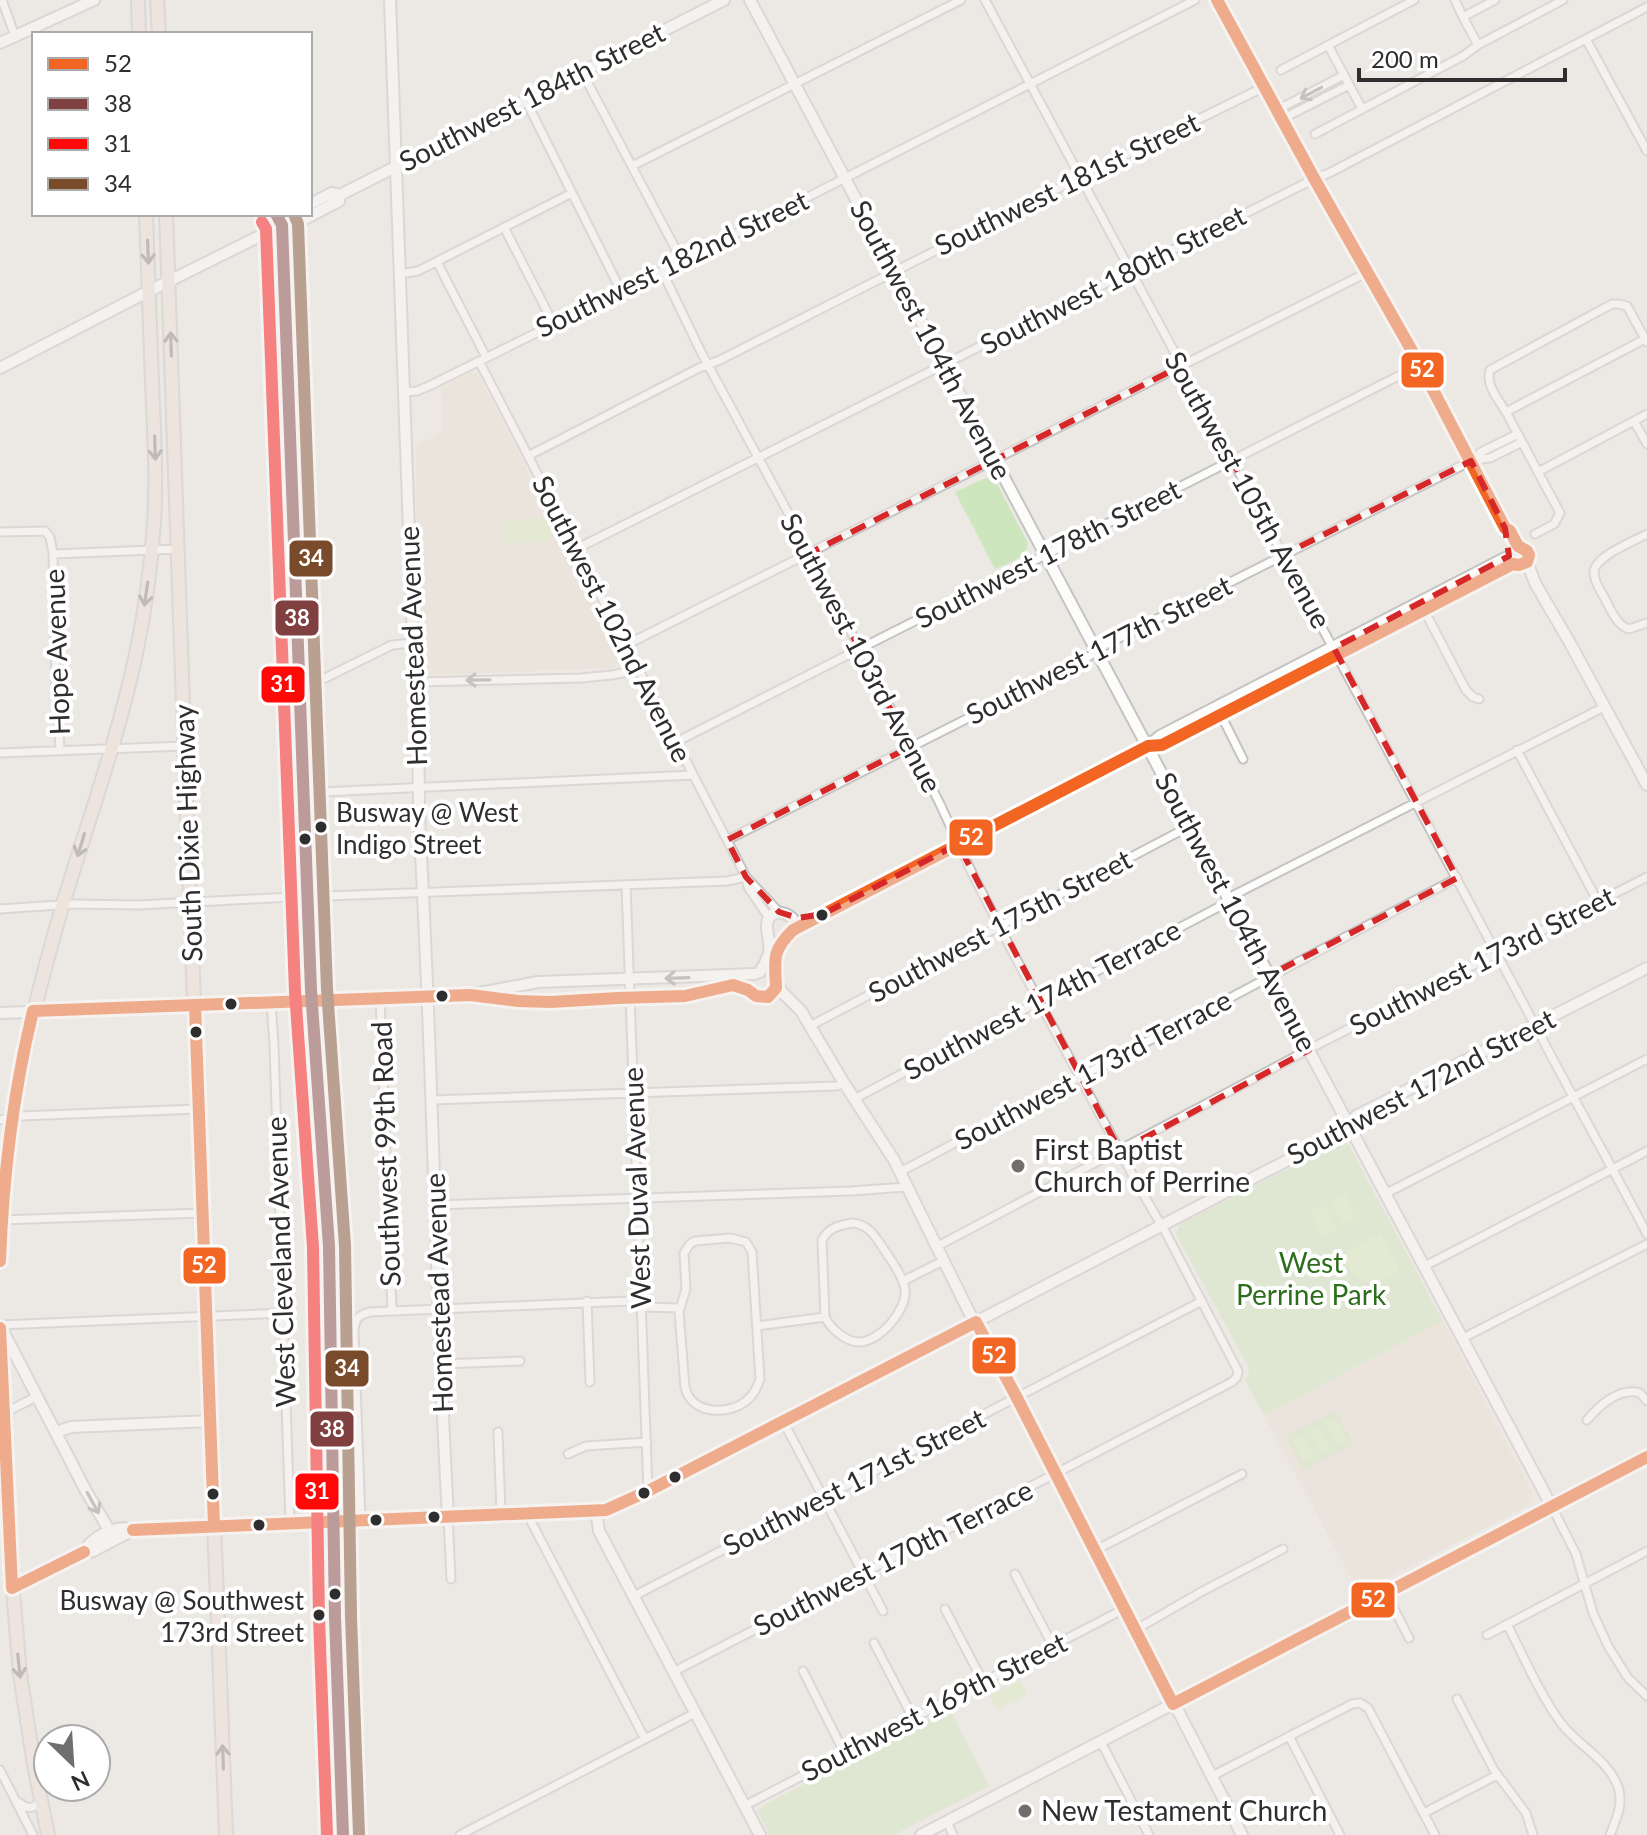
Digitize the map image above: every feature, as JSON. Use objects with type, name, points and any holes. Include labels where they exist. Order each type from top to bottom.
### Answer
[{"type":"highway","points":[[138,0],[139,32]]},
{"type":"highway","points":[[157,0],[159,32]]},
{"type":"highway","name":"South Dixie Highway","points":[[0,1261],[6,1119],[33,1011],[133,665],[152,550],[155,488],[146,216]]},
{"type":"highway","name":"South Dixie Highway","points":[[166,216],[226,1835]]},
{"type":"highway","points":[[155,488],[176,488]]},
{"type":"highway","points":[[0,1326],[7,1591],[32,1748]]},
{"type":"highway","points":[[42,1803],[48,1835]]},
{"type":"street","points":[[2,0],[15,36]]},
{"type":"street","points":[[0,43],[94,0]]},
{"type":"street","name":"Homestead Avenue","points":[[390,0],[413,643],[417,682],[418,789],[451,1579]]},
{"type":"street","name":"Southwest 184th Street","points":[[312,203],[332,193],[340,195],[724,0]]},
{"type":"street","name":"Southwest 104th Avenue","points":[[750,0],[1552,1507],[1576,1554],[1593,1613],[1608,1646],[1628,1678],[1647,1696]]},
{"type":"street","points":[[632,166],[961,0]]},
{"type":"street","name":"Southwest 105th Avenue","points":[[985,0],[1418,802],[1647,1234]]},
{"type":"street","name":"Southwest 182nd Street","points":[[404,392],[423,388],[662,271],[1195,0]]},
{"type":"street","points":[[1217,0],[1420,365],[1505,528],[1510,531],[1516,557],[1570,643],[1647,785]]},
{"type":"street","points":[[1281,70],[1414,0]]},
{"type":"street","points":[[1455,0],[1478,45]]},
{"type":"street","points":[[1463,17],[1495,0]]},
{"type":"street","points":[[1315,134],[1563,0]]},
{"type":"street","name":"Southwest 180th Street","points":[[576,549],[1315,180],[1647,7]]},
{"type":"street","points":[[1586,39],[1647,151]]},
{"type":"street","points":[[1328,45],[1362,109]]},
{"type":"street","points":[[582,72],[682,261]]},
{"type":"street","points":[[1279,115],[1344,75]]},
{"type":"street","points":[[1279,115],[1349,85]]},
{"type":"street","name":"Southwest 181st Street","points":[[528,456],[1264,87]]},
{"type":"street","points":[[526,101],[621,291]]},
{"type":"street","points":[[400,274],[417,272],[572,193]]},
{"type":"street","name":"Southwest 184th Street","points":[[312,215],[339,201],[340,195]]},
{"type":"street","name":"Southwest 184th Street","points":[[0,368],[282,225],[289,216]]},
{"type":"street","name":"Southwest 184th Street","points":[[282,225],[290,226],[310,216]]},
{"type":"street","points":[[504,227],[553,323]]},
{"type":"street","name":"Southwest 102nd Avenue","points":[[437,262],[528,456],[746,877],[774,915]]},
{"type":"street","name":"Southwest 103rd Avenue","points":[[662,271],[692,335],[939,802],[999,927],[1162,1225],[1238,1374]]},
{"type":"street","points":[[626,645],[1368,272]]},
{"type":"street","points":[[1506,412],[1646,341],[1627,306],[1612,304],[1490,370],[1490,385],[1560,513],[1554,524],[1535,534]]},
{"type":"street","name":"Southwest 178th Street","points":[[676,742],[1420,365]]},
{"type":"street","points":[[1538,472],[1647,414]]},
{"type":"street","points":[[1634,421],[1647,444]]},
{"type":"street","points":[[1471,461],[1481,452],[1518,434]]},
{"type":"street","points":[[1471,461],[1490,458],[1522,442]]},
{"type":"street","name":"Southwest 177th Street","points":[[727,840],[1471,461]]},
{"type":"street","points":[[0,532],[45,531],[50,537],[53,554],[178,549]]},
{"type":"street","points":[[1647,534],[1602,558],[1594,567],[1597,584],[1618,622],[1629,629],[1647,623]]},
{"type":"street","name":"Hope Avenue","points":[[53,554],[60,750]]},
{"type":"street","points":[[768,997],[775,992],[774,959],[783,939],[793,930],[1148,746],[1162,745],[1219,711],[1516,557]]},
{"type":"street","points":[[1422,607],[1466,690],[1479,699]]},
{"type":"street","points":[[319,681],[389,646],[413,643]]},
{"type":"street","points":[[417,682],[539,679],[612,675],[639,670]]},
{"type":"street","name":"Southwest 174th Terrace","points":[[854,1099],[1229,899],[1604,707]]},
{"type":"street","points":[[1219,711],[1243,759]]},
{"type":"street","points":[[0,753],[184,746]]},
{"type":"street","points":[[1517,750],[1598,902]]},
{"type":"street","points":[[321,792],[693,775]]},
{"type":"street","name":"Southwest 175th Street","points":[[808,1023],[1190,826]]},
{"type":"street","points":[[327,896],[727,881],[746,877]]},
{"type":"street","name":"Southwest 173rd Street","points":[[936,1247],[1309,1050],[1647,877]]},
{"type":"street","name":"Southwest 173rd Terrace","points":[[900,1172],[1457,878]]},
{"type":"street","name":"West Duval Avenue","points":[[626,885],[648,1491]]},
{"type":"street","points":[[0,909],[291,897]]},
{"type":"street","points":[[751,990],[751,981],[768,955],[767,927],[774,915],[784,912],[792,918],[793,930]]},
{"type":"street","points":[[792,918],[823,914]]},
{"type":"street","points":[[768,931],[774,938],[783,939]]},
{"type":"street","name":"Southwest 172nd Street","points":[[112,1536],[122,1528],[130,1527],[133,1530],[613,1508],[1331,1138],[1356,1116],[1647,968]]},
{"type":"street","points":[[470,995],[538,982],[769,973],[801,1011],[900,1172],[943,1261],[1242,1835]]},
{"type":"street","points":[[0,1013],[380,997],[470,995],[527,1002],[691,996],[729,985],[743,986],[756,996],[780,1000],[808,1023]]},
{"type":"street","name":"Southwest 99th Road","points":[[380,997],[392,1310]]},
{"type":"street","name":"West Cleveland Avenue","points":[[271,1003],[290,1522]]},
{"type":"street","points":[[1385,1194],[1647,1059]]},
{"type":"street","points":[[432,1100],[837,1086],[844,1083]]},
{"type":"street","points":[[6,1119],[198,1109]]},
{"type":"street","points":[[1423,1267],[1647,1151]]},
{"type":"street","points":[[435,1205],[906,1187]]},
{"type":"street","points":[[1,1220],[202,1213]]},
{"type":"street","points":[[853,1223],[865,1227],[903,1281],[905,1299],[898,1314],[868,1340],[859,1342],[849,1339],[829,1325],[825,1317],[822,1240],[829,1230],[837,1226],[853,1223]]},
{"type":"street","points":[[735,1238],[746,1242],[752,1252],[757,1326],[761,1374],[750,1398],[729,1409],[710,1410],[693,1402],[686,1393],[679,1316],[685,1292],[684,1256],[688,1247],[698,1240],[735,1238]]},
{"type":"street","points":[[1461,1339],[1647,1244]]},
{"type":"street","points":[[903,1281],[943,1261]]},
{"type":"street","points":[[361,1520],[354,1331],[358,1317],[370,1312],[392,1310],[587,1301],[629,1301],[642,1307],[680,1308]]},
{"type":"street","points":[[587,1301],[590,1382]]},
{"type":"street","name":"Southwest 171st Street","points":[[634,1596],[1202,1301]]},
{"type":"street","points":[[7,1591],[84,1552],[93,1541],[112,1536],[0,1326],[283,1313]]},
{"type":"street","points":[[757,1326],[825,1317]]},
{"type":"street","points":[[441,1364],[520,1361]]},
{"type":"street","name":"Southwest 170th Terrace","points":[[673,1672],[1232,1382],[1238,1374]]},
{"type":"street","points":[[1587,1420],[1600,1405],[1628,1391],[1640,1393],[1647,1401]]},
{"type":"street","points":[[2,1414],[38,1396]]},
{"type":"street","points":[[56,1432],[71,1427],[210,1421]]},
{"type":"street","points":[[783,1421],[883,1611]]},
{"type":"street","points":[[498,1432],[501,1513]]},
{"type":"street","points":[[568,1454],[586,1446],[647,1442]]},
{"type":"street","points":[[921,1835],[1647,1457]]},
{"type":"street","points":[[1094,1551],[1242,1474]]},
{"type":"street","points":[[596,1510],[599,1531],[758,1834]]},
{"type":"street","points":[[526,1512],[645,1739]]},
{"type":"street","points":[[1135,1630],[1283,1549]]},
{"type":"street","points":[[1487,1635],[1647,1551]]},
{"type":"street","points":[[1015,1574],[1053,1646]]},
{"type":"street","points":[[1386,1593],[1409,1638]]},
{"type":"street","points":[[945,1609],[983,1682]]},
{"type":"street","name":"Southwest 169th Street","points":[[744,1806],[1124,1609]]},
{"type":"street","points":[[1507,1624],[1560,1721],[1572,1737],[1607,1768],[1617,1783],[1620,1806],[1610,1835]]},
{"type":"street","points":[[874,1643],[913,1718]]},
{"type":"street","points":[[803,1671],[845,1754]]},
{"type":"street","points":[[1457,1699],[1497,1775],[1526,1813],[1533,1835]]},
{"type":"street","points":[[1212,1776],[1352,1704],[1360,1703],[1368,1708],[1435,1835]]},
{"type":"street","points":[[460,1835],[695,1713]]},
{"type":"street","points":[[1289,1736],[1340,1835]]},
{"type":"street","points":[[1101,1742],[1149,1835]]},
{"type":"street","points":[[0,1770],[33,1835]]},
{"type":"street","points":[[1424,1813],[1497,1775]]},
{"type":"street","points":[[15,1798],[24,1807],[39,1803]]},
{"type":"street","points":[[947,1822],[953,1835]]},
{"type":"highlighted area","points":[[1181,366],[1283,555],[1471,461],[1505,528],[1509,556],[1334,648],[1457,878],[1270,975],[1309,1050],[1120,1151],[958,844],[823,914],[798,918],[779,912],[746,877],[727,840],[910,747],[810,553]]},
{"type":"shaded area","points":[[469,373],[475,373],[481,380],[625,659],[613,668],[424,675],[417,644],[416,446],[442,432],[441,388]]},
{"type":"shaded area","points":[[1443,1321],[1532,1492],[1532,1501],[1359,1593],[1264,1415]]},
{"type":"green space","points":[[988,477],[996,482],[1028,543],[1021,557],[995,569],[955,492]]},
{"type":"green space","points":[[536,518],[549,518],[550,541],[537,542]]},
{"type":"green space","points":[[519,519],[520,543],[506,543],[506,520]]},
{"type":"green space","points":[[521,519],[534,519],[535,542],[521,543]]},
{"type":"green space","name":"West Perrine Park","points":[[1343,1141],[1348,1144],[1443,1321],[1264,1415],[1245,1380],[1248,1366],[1176,1234],[1180,1224]]},
{"type":"green space","points":[[1345,1194],[1356,1218],[1342,1225],[1331,1201]]},
{"type":"green space","points":[[1324,1205],[1337,1229],[1322,1236],[1310,1212]]},
{"type":"green space","points":[[1380,1233],[1399,1269],[1380,1282],[1368,1282],[1352,1272],[1344,1254]]},
{"type":"green space","points":[[1336,1411],[1353,1444],[1304,1470],[1286,1436]]},
{"type":"green space","points":[[1336,1418],[1347,1440],[1337,1445],[1326,1423]]},
{"type":"green space","points":[[1319,1426],[1330,1448],[1320,1454],[1309,1432]]},
{"type":"green space","points":[[1302,1435],[1314,1457],[1303,1463],[1292,1441]]},
{"type":"green space","points":[[1020,1681],[1027,1695],[997,1710],[990,1695]]},
{"type":"green space","points":[[949,1708],[989,1786],[894,1835],[770,1835],[758,1813],[766,1804]]},
{"type":"transit line","name":"52","points":[[0,1261],[10,1135],[33,1011],[470,995],[551,1002],[685,996],[733,985],[756,996],[768,997],[776,988],[778,950],[793,930],[1148,746],[1162,745],[1513,564],[1527,562],[1527,551],[1518,546],[1505,528],[1420,365],[1217,0]]},
{"type":"transit line","name":"38","points":[[277,216],[282,225],[311,990],[329,1246],[335,1617],[343,1835]]},
{"type":"transit line","name":"34","points":[[295,216],[298,224],[327,989],[345,1246],[351,1617],[359,1834]]},
{"type":"transit line","name":"31","points":[[262,222],[266,229],[295,991],[313,1247],[319,1617],[327,1835]]},
{"type":"transit line","name":"52","points":[[195,1005],[214,1526]]},
{"type":"transit line","name":"52","points":[[133,1530],[606,1510],[976,1322],[1173,1704],[1647,1457]]},
{"type":"transit line","name":"52","points":[[0,1328],[12,1588],[84,1552]]},
{"type":"place","name":"Busway @ West Indigo Street","points":[[321,827]]},
{"type":"place","name":"First Baptist Church of Perrine","points":[[1018,1166]]},
{"type":"place","name":"Busway @ Southwest 173rd Street","points":[[319,1615]]},
{"type":"place","name":"New Testament Church","points":[[1025,1811]]}]
